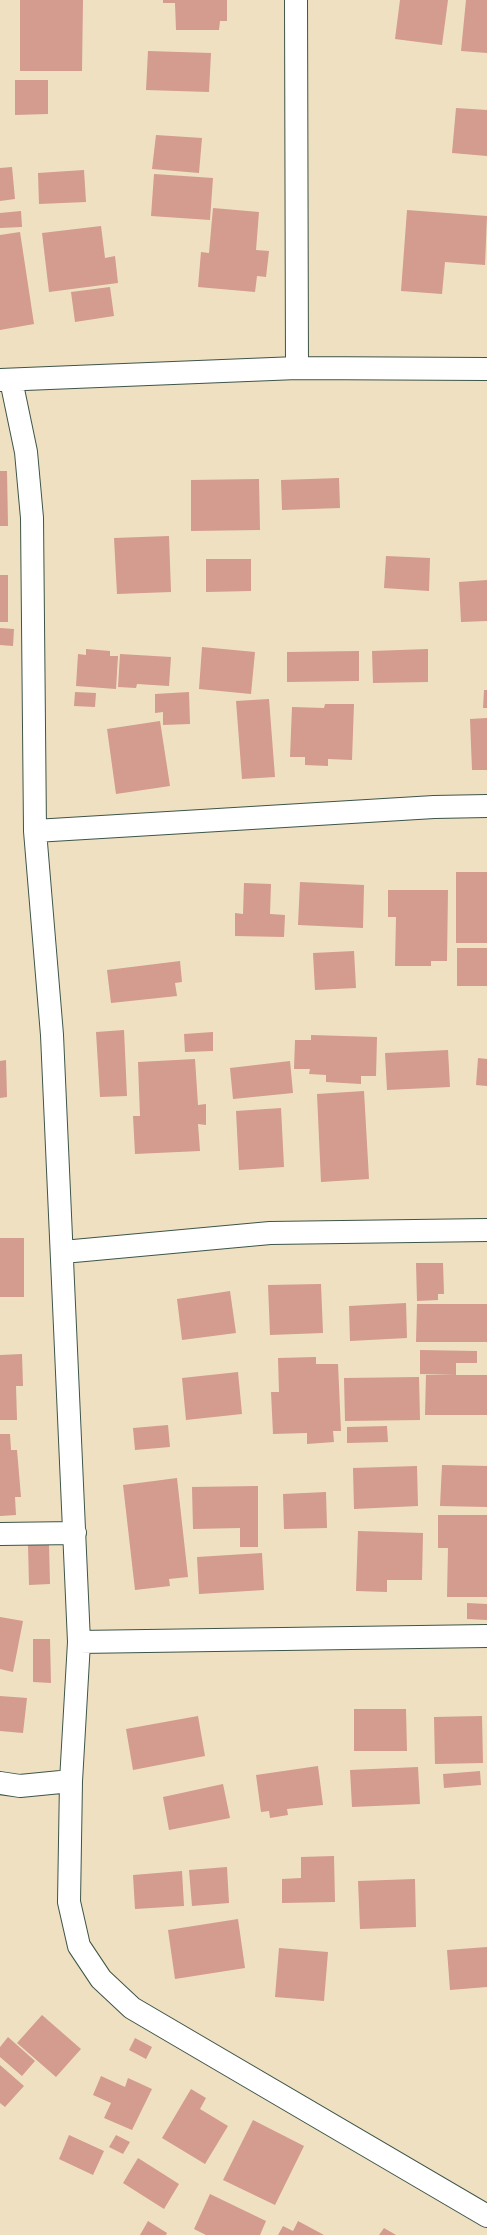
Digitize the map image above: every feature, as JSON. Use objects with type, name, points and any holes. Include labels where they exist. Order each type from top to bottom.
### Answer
[{"type":"street","points":[[296,0],[297,368]]},
{"type":"street","points":[[487,369],[297,368],[6,380],[26,452],[32,518],[35,831],[52,1035],[63,1252],[79,1642],[71,1782],[69,1902],[79,1946],[101,1979],[132,2008],[487,2216]]},
{"type":"street","points":[[35,831],[434,807],[487,806]]},
{"type":"street","points":[[63,1252],[270,1233],[487,1230]]},
{"type":"street","points":[[0,1534],[75,1533]]},
{"type":"street","points":[[79,1642],[487,1636]]},
{"type":"street","points":[[0,1783],[20,1786],[71,1782]]},
{"type":"building","points":[[20,0],[83,0],[82,71],[20,71]]},
{"type":"building","points":[[163,0],[227,0],[227,21],[220,21],[219,30],[176,30],[175,3],[163,3]]},
{"type":"building","points":[[400,0],[448,0],[442,45],[395,39]]},
{"type":"building","points":[[466,0],[487,0],[487,53],[461,51]]},
{"type":"building","points":[[148,51],[211,53],[209,92],[146,90]]},
{"type":"building","points":[[15,80],[48,80],[48,114],[15,115]]},
{"type":"building","points":[[456,108],[487,110],[487,156],[452,153]]},
{"type":"building","points":[[156,135],[202,138],[199,173],[152,169]]},
{"type":"building","points":[[12,167],[15,199],[0,201],[0,168]]},
{"type":"building","points":[[84,170],[86,202],[39,204],[38,173]]},
{"type":"building","points":[[154,174],[213,178],[210,220],[151,216]]},
{"type":"building","points":[[213,208],[259,212],[256,250],[269,251],[266,277],[257,276],[255,292],[198,287],[201,252],[209,253]]},
{"type":"building","points":[[407,210],[487,216],[485,265],[445,262],[442,294],[401,291]]},
{"type":"building","points":[[21,211],[22,227],[0,228],[0,213]]},
{"type":"building","points":[[101,226],[105,258],[115,256],[118,283],[49,292],[42,233]]},
{"type":"building","points":[[20,232],[34,324],[0,330],[0,235]]},
{"type":"building","points":[[110,287],[114,316],[75,322],[71,292]]},
{"type":"building","points":[[0,471],[7,471],[8,526],[0,526]]},
{"type":"building","points":[[339,478],[340,508],[282,510],[281,480]]},
{"type":"building","points":[[259,479],[260,530],[191,531],[191,480]]},
{"type":"building","points":[[169,536],[171,592],[117,594],[114,538]]},
{"type":"building","points":[[386,556],[430,558],[429,591],[384,588]]},
{"type":"building","points":[[206,559],[251,559],[251,591],[206,592]]},
{"type":"building","points":[[0,575],[8,575],[8,622],[0,622]]},
{"type":"building","points":[[487,580],[487,621],[461,622],[459,582]]},
{"type":"building","points":[[0,628],[14,629],[13,646],[0,645]]},
{"type":"building","points":[[202,647],[255,652],[251,694],[199,689]]},
{"type":"building","points":[[86,649],[110,651],[110,656],[118,656],[116,689],[76,686],[78,654],[86,655]]},
{"type":"building","points":[[428,649],[428,682],[373,683],[372,651]]},
{"type":"building","points":[[359,651],[359,681],[287,682],[287,652]]},
{"type":"building","points":[[120,654],[171,657],[169,686],[137,684],[136,688],[118,687]]},
{"type":"building","points":[[484,690],[487,690],[487,708],[483,708]]},
{"type":"building","points":[[75,692],[96,693],[95,707],[74,706]]},
{"type":"building","points":[[189,692],[190,724],[163,725],[163,712],[155,713],[155,694]]},
{"type":"building","points":[[269,699],[275,777],[242,779],[236,701]]},
{"type":"building","points":[[325,704],[354,704],[352,760],[328,759],[328,766],[305,765],[305,757],[290,757],[292,707],[324,708]]},
{"type":"building","points":[[487,718],[487,770],[472,770],[470,719]]},
{"type":"building","points":[[160,721],[170,786],[116,794],[107,729]]},
{"type":"building","points":[[456,872],[487,872],[487,943],[456,943]]},
{"type":"building","points":[[300,882],[364,885],[363,928],[298,925]]},
{"type":"building","points":[[244,883],[271,884],[270,914],[285,915],[284,937],[235,936],[235,913],[243,914]]},
{"type":"building","points":[[388,890],[448,890],[447,961],[431,961],[431,966],[395,966],[396,917],[388,917]]},
{"type":"building","points":[[457,948],[487,948],[487,986],[457,986]]},
{"type":"building","points":[[354,951],[356,988],[315,990],[313,953]]},
{"type":"building","points":[[180,961],[182,982],[175,983],[177,996],[111,1003],[107,970]]},
{"type":"building","points":[[124,1030],[127,1096],[100,1097],[96,1032]]},
{"type":"building","points":[[213,1032],[213,1051],[185,1052],[184,1034]]},
{"type":"building","points":[[311,1035],[377,1037],[376,1076],[361,1076],[361,1084],[326,1082],[326,1075],[309,1074],[310,1069],[294,1069],[295,1040],[311,1040]]},
{"type":"building","points":[[448,1050],[450,1087],[387,1090],[385,1053]]},
{"type":"building","points":[[478,1058],[487,1059],[487,1086],[476,1085]]},
{"type":"building","points":[[195,1059],[198,1105],[206,1104],[206,1125],[198,1124],[200,1151],[135,1154],[133,1116],[140,1116],[138,1062]]},
{"type":"building","points":[[6,1060],[7,1097],[0,1098],[0,1061]]},
{"type":"building","points":[[290,1061],[293,1093],[233,1099],[230,1068]]},
{"type":"building","points":[[364,1091],[369,1179],[321,1182],[317,1094]]},
{"type":"building","points":[[281,1108],[284,1167],[239,1170],[236,1111]]},
{"type":"building","points":[[0,1238],[24,1238],[24,1297],[0,1297]]},
{"type":"building","points":[[416,1263],[443,1263],[444,1294],[438,1294],[438,1300],[417,1301]]},
{"type":"building","points":[[321,1284],[323,1333],[270,1335],[268,1285]]},
{"type":"building","points":[[230,1291],[236,1333],[182,1340],[177,1299]]},
{"type":"building","points":[[406,1303],[407,1338],[350,1341],[349,1306]]},
{"type":"building","points":[[417,1304],[487,1304],[487,1342],[416,1342]]},
{"type":"building","points":[[420,1350],[477,1351],[477,1363],[456,1363],[456,1375],[420,1374]]},
{"type":"building","points":[[22,1354],[23,1386],[16,1386],[17,1420],[0,1420],[0,1355]]},
{"type":"building","points":[[316,1357],[316,1364],[338,1364],[341,1431],[333,1431],[334,1442],[307,1444],[307,1433],[273,1434],[271,1392],[279,1392],[278,1358]]},
{"type":"building","points":[[238,1372],[242,1414],[186,1420],[182,1378]]},
{"type":"building","points":[[426,1375],[487,1375],[487,1415],[425,1415]]},
{"type":"building","points":[[419,1377],[420,1420],[345,1421],[344,1378]]},
{"type":"building","points":[[168,1425],[170,1447],[135,1450],[133,1428]]},
{"type":"building","points":[[387,1426],[388,1442],[347,1443],[347,1427]]},
{"type":"building","points":[[0,1434],[10,1434],[11,1450],[17,1450],[21,1497],[15,1497],[16,1515],[0,1516]]},
{"type":"building","points":[[442,1465],[487,1466],[487,1507],[440,1506]]},
{"type":"building","points":[[417,1466],[418,1506],[354,1509],[353,1468]]},
{"type":"building","points":[[177,1478],[188,1577],[169,1579],[170,1586],[135,1590],[123,1485]]},
{"type":"building","points":[[258,1486],[258,1547],[240,1547],[240,1528],[193,1529],[192,1487]]},
{"type":"building","points":[[326,1492],[327,1528],[284,1529],[283,1494]]},
{"type":"building","points":[[438,1515],[487,1515],[487,1597],[447,1597],[448,1548],[438,1548]]},
{"type":"building","points":[[358,1531],[423,1533],[422,1580],[387,1580],[387,1592],[356,1591]]},
{"type":"building","points":[[49,1544],[50,1584],[29,1585],[28,1545]]},
{"type":"building","points":[[262,1553],[264,1590],[199,1594],[197,1557]]},
{"type":"building","points":[[467,1603],[487,1604],[487,1620],[467,1619]]},
{"type":"building","points":[[0,1617],[23,1621],[13,1672],[0,1669]]},
{"type":"building","points":[[33,1639],[50,1639],[51,1683],[33,1682]]},
{"type":"building","points":[[0,1696],[27,1698],[23,1733],[0,1731]]},
{"type":"building","points":[[354,1709],[406,1709],[407,1751],[354,1751]]},
{"type":"building","points":[[198,1716],[205,1756],[133,1770],[126,1729]]},
{"type":"building","points":[[482,1716],[483,1763],[435,1764],[434,1717]]},
{"type":"building","points":[[318,1766],[323,1805],[287,1809],[288,1815],[270,1818],[269,1811],[261,1812],[256,1775]]},
{"type":"building","points":[[418,1767],[420,1804],[352,1807],[350,1770]]},
{"type":"building","points":[[480,1771],[481,1785],[444,1788],[443,1774]]},
{"type":"building","points":[[223,1784],[230,1818],[169,1830],[163,1797]]},
{"type":"building","points":[[334,1856],[335,1902],[282,1903],[282,1879],[301,1878],[301,1857]]},
{"type":"building","points":[[227,1867],[229,1903],[192,1906],[189,1870]]},
{"type":"building","points":[[182,1871],[184,1906],[135,1909],[133,1875]]},
{"type":"building","points":[[415,1879],[416,1927],[360,1929],[358,1881]]},
{"type":"building","points":[[238,1919],[245,1968],[175,1979],[168,1930]]},
{"type":"building","points":[[487,1947],[487,1987],[450,1990],[447,1950]]},
{"type":"building","points":[[279,1948],[328,1952],[324,2001],[275,1997]]},
{"type":"building","points":[[42,2015],[81,2049],[56,2077],[17,2043]]},
{"type":"building","points":[[8,2037],[35,2061],[22,2076],[0,2057],[0,2047]]},
{"type":"building","points":[[135,2038],[152,2047],[146,2059],[129,2050]]},
{"type":"building","points":[[0,2065],[24,2086],[5,2107],[0,2103]]},
{"type":"building","points":[[101,2076],[125,2087],[128,2078],[152,2089],[132,2130],[104,2118],[111,2103],[93,2095]]},
{"type":"building","points":[[191,2089],[206,2098],[200,2109],[228,2126],[205,2164],[162,2138]]},
{"type":"building","points":[[253,2120],[304,2146],[275,2205],[223,2180]]},
{"type":"building","points":[[69,2135],[104,2151],[93,2175],[59,2159]]},
{"type":"building","points":[[116,2135],[130,2142],[123,2154],[109,2147]]},
{"type":"building","points":[[138,2158],[179,2184],[164,2209],[123,2183]]},
{"type":"building","points":[[210,2194],[266,2221],[260,2235],[206,2235],[194,2229]]},
{"type":"building","points":[[148,2221],[167,2233],[166,2235],[140,2235]]},
{"type":"building","points":[[298,2221],[324,2235],[278,2235],[283,2226],[293,2231]]},
{"type":"building","points":[[384,2228],[396,2235],[379,2235]]}]
